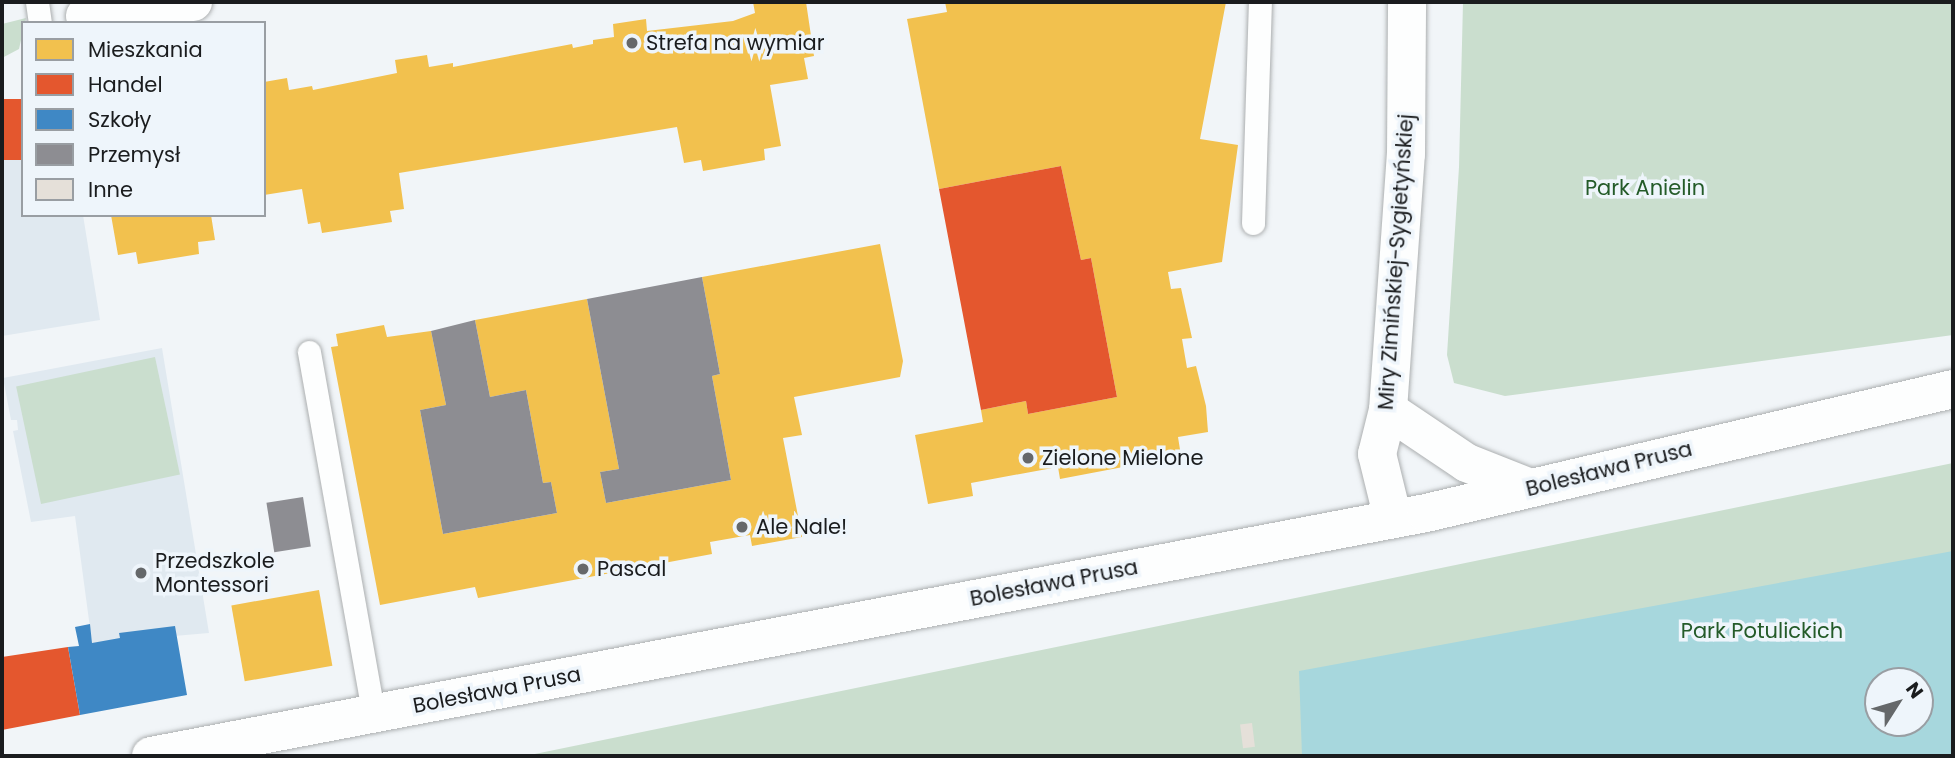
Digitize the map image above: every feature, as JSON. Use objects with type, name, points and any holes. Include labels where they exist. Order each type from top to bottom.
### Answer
[{"type":"street","points":[[85,16],[193,2]]},
{"type":"street","name":"Miry Zimińskiej-Sygietyńskiej","points":[[1393,519],[1377,454],[1388,410],[1406,154],[1407,2]]},
{"type":"street","name":"Bolesława Prusa","points":[[151,756],[1393,519],[1953,389]]},
{"type":"street","points":[[1388,410],[1468,463],[1530,488]]},
{"type":"lane","points":[[37,2],[40,21]]},
{"type":"lane","points":[[1253,223],[1260,2]]},
{"type":"lane","points":[[309,352],[373,713]]},
{"type":"shaded area","points":[[21,99],[21,217],[83,217],[100,320],[2,336],[2,102]]},
{"type":"shaded area","name":"Przedszkole Montessori","points":[[162,348],[209,633],[92,643],[75,516],[31,522],[13,431],[18,430],[17,420],[11,420],[3,378]]},
{"type":"green space","name":"Park Anielin","points":[[1463,2],[1953,2],[1953,335],[1505,396],[1454,383],[1447,355],[1459,167]]},
{"type":"green space","points":[[26,18],[25,21],[21,21],[19,49],[2,58],[2,24]]},
{"type":"green space","points":[[155,357],[180,474],[41,504],[16,387]]},
{"type":"green space","name":"Park Potulickich","points":[[1953,463],[1953,756],[525,756]]},
{"type":"water","points":[[1953,551],[1953,756],[1302,756],[1299,671]]},
{"type":"building: Mieszkania","points":[[753,2],[806,2],[814,56],[804,58],[808,79],[770,85],[781,146],[764,149],[765,160],[703,171],[701,160],[684,163],[677,127],[399,173],[404,209],[390,211],[392,222],[322,233],[320,222],[308,224],[302,189],[266,195],[266,82],[287,78],[289,90],[312,86],[313,90],[397,73],[395,60],[427,55],[429,67],[453,63],[453,67],[572,44],[573,48],[593,44],[593,40],[614,37],[613,24],[646,19],[647,31],[733,21],[755,13]]},
{"type":"building: Mieszkania","points":[[945,2],[1226,2],[1200,139],[1238,145],[1222,262],[1168,272],[1171,289],[1181,288],[1192,338],[1182,339],[1187,368],[1196,366],[1206,406],[1208,432],[1178,437],[1181,456],[1060,479],[1058,467],[971,483],[973,496],[928,504],[915,435],[983,422],[981,410],[1026,401],[1028,414],[1117,397],[1091,258],[1081,260],[1061,166],[939,189],[907,19],[947,12]]},
{"type":"building: Mieszkania","points":[[111,217],[211,217],[215,240],[198,242],[199,254],[138,264],[136,252],[118,255]]},
{"type":"building: Mieszkania","points":[[880,244],[903,361],[900,377],[794,397],[802,435],[783,438],[802,537],[752,546],[750,535],[710,542],[712,554],[478,598],[475,587],[380,605],[331,347],[338,346],[336,334],[384,325],[387,337],[431,331],[446,405],[420,410],[443,534],[557,513],[551,482],[543,483],[526,390],[490,397],[475,320],[587,299],[619,469],[600,472],[606,503],[731,480],[712,376],[720,374],[702,277]]},
{"type":"building: Mieszkania","points":[[319,590],[332,666],[245,681],[231,605]]},
{"type":"building: Handel","points":[[2,99],[21,99],[21,160],[2,160]]},
{"type":"building: Handel","points":[[1061,166],[1081,260],[1091,258],[1117,397],[1028,414],[1026,401],[981,410],[939,189]]},
{"type":"building: Handel","points":[[68,647],[80,715],[2,730],[2,657]]},
{"type":"building: Szkoły","points":[[90,624],[92,643],[120,638],[119,633],[175,626],[187,695],[80,715],[68,647],[79,646],[75,627]]},
{"type":"building: Przemysł","points":[[702,277],[720,374],[712,376],[731,480],[606,503],[600,472],[619,469],[587,299]]},
{"type":"building: Przemysł","points":[[475,320],[490,397],[526,390],[543,483],[551,482],[557,513],[443,534],[420,410],[446,405],[431,331]]},
{"type":"building: Przemysł","points":[[303,497],[311,546],[274,552],[266,503]]},
{"type":"building: Inne","points":[[1252,723],[1255,747],[1243,748],[1240,724]]},
{"type":"place","name":"Strefa na wymiar","points":[[632,43]]},
{"type":"place","name":"Zielone Mielone","points":[[1028,458]]},
{"type":"place","name":"Ale Nale!","points":[[742,527]]},
{"type":"place","name":"Pascal","points":[[583,569]]},
{"type":"place","name":"Przedszkole Montessori","points":[[141,573]]}]
